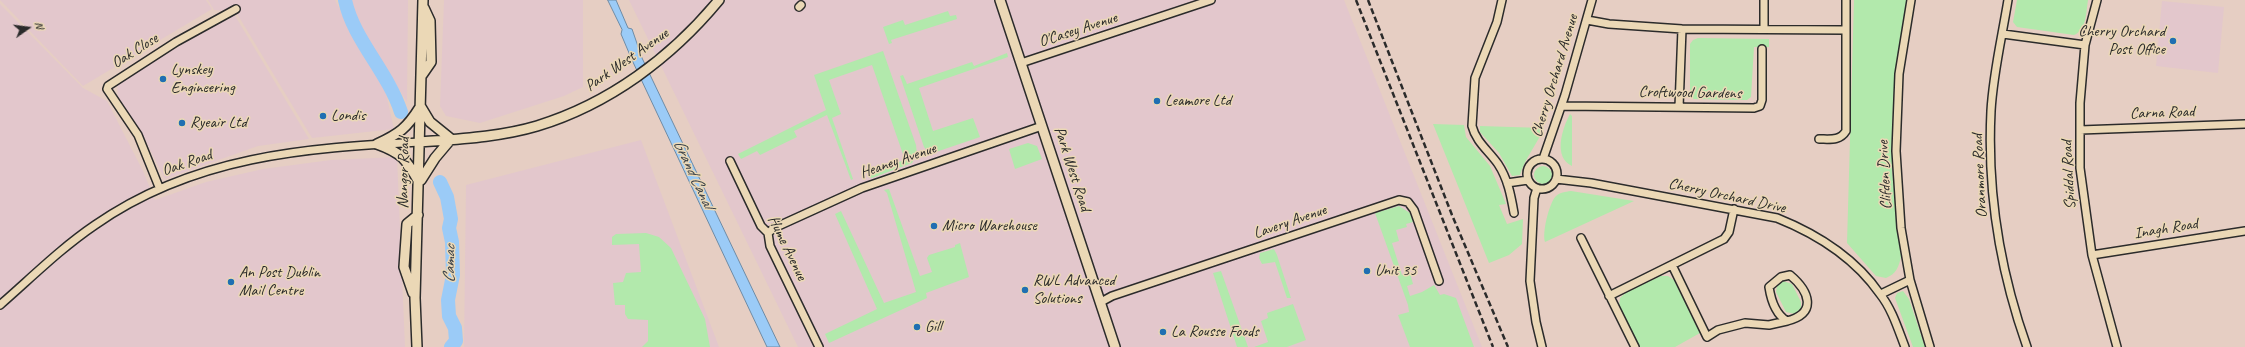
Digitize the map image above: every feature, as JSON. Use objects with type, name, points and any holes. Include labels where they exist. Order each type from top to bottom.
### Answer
[{"type":"street","name":"Park West Avenue","points":[[420,142],[485,136],[536,126],[572,113],[621,87],[660,59],[690,33],[719,0]]},
{"type":"street","name":"Park West Road","points":[[1000,0],[1115,347]]},
{"type":"street","name":"O'Casey Avenue","points":[[1021,63],[1211,0]]},
{"type":"street","points":[[1502,0],[1497,22],[1475,78],[1472,126],[1474,133],[1500,166],[1507,183],[1514,213]]},
{"type":"street","name":"Cherry Orchard Avenue","points":[[1543,159],[1562,106],[1588,20],[1592,0]]},
{"type":"street","points":[[1764,0],[1764,29]]},
{"type":"street","points":[[1819,139],[1842,137],[1846,131],[1846,0]]},
{"type":"street","name":"Clifden Drive","points":[[1911,0],[1899,74],[1896,151],[1901,228],[1910,280],[1930,347]]},
{"type":"street","name":"Oranmore Road","points":[[2008,0],[1991,110],[1993,200],[2008,287],[2027,347]]},
{"type":"street","name":"Spiddal Road","points":[[2097,0],[2085,45],[2080,130],[2081,190],[2092,255],[2117,347]]},
{"type":"street","name":"Nangor Road","points":[[417,347],[415,298],[420,184],[421,76],[431,62],[430,21],[423,3]]},
{"type":"street","name":"Oak Close","points":[[159,187],[138,135],[107,89],[108,86],[176,42],[236,9]]},
{"type":"street","points":[[1588,20],[1609,24],[1682,29],[1846,30]]},
{"type":"street","points":[[1679,107],[1682,29]]},
{"type":"street","points":[[2002,34],[2085,45]]},
{"type":"street","name":"Croftwood Gardens","points":[[1562,106],[1754,108],[1760,106],[1762,100],[1762,49]]},
{"type":"street","points":[[377,144],[400,134],[411,122],[421,107],[430,122],[451,139],[424,173],[420,184]]},
{"type":"street","name":"Carna Road","points":[[2080,130],[2245,124]]},
{"type":"street","name":"Heaney Avenue","points":[[768,233],[778,225],[843,195],[1042,126]]},
{"type":"street","name":"Oak Road","points":[[0,305],[94,225],[159,187],[222,165],[270,155],[310,149],[420,142]]},
{"type":"street","points":[[377,144],[395,150],[401,155],[420,184]]},
{"type":"street","points":[[1543,159],[1554,166],[1556,179],[1548,188],[1537,188],[1528,180],[1527,174],[1530,165],[1543,159]]},
{"type":"street","name":"Hume Avenue","points":[[730,160],[761,226],[768,233],[770,246],[819,347]]},
{"type":"street","name":"Cherry Orchard Drive","points":[[1556,179],[1591,183],[1777,218],[1818,237],[1851,263],[1881,294],[1896,324],[1904,347]]},
{"type":"street","points":[[1507,183],[1528,180]]},
{"type":"street","points":[[1537,188],[1534,198],[1530,281],[1536,322],[1542,347]]},
{"type":"street","name":"Lavery Avenue","points":[[1100,302],[1112,296],[1398,200],[1408,202],[1414,210],[1439,282]]},
{"type":"street","points":[[1609,296],[1724,239],[1729,232],[1734,209]]},
{"type":"street","name":"Inagh Road","points":[[2092,255],[2245,231]]},
{"type":"street","points":[[1581,238],[1635,347]]},
{"type":"street","points":[[1672,265],[1707,337],[1718,330],[1745,323],[1769,325],[1787,321],[1800,316],[1808,307],[1801,286],[1790,275],[1781,277],[1769,287],[1775,308],[1780,317],[1787,321]]},
{"type":"street","points":[[1881,294],[1910,280]]},
{"type":"shaded area","points":[[0,0],[206,0],[212,9],[83,86]]},
{"type":"shaded area","points":[[208,0],[335,0],[360,49],[385,89],[394,129],[312,138],[236,12],[214,10]]},
{"type":"shaded area","points":[[351,0],[408,0],[407,102],[355,19]]},
{"type":"shaded area","points":[[444,0],[583,0],[583,87],[564,96],[480,123],[446,116],[440,106]]},
{"type":"shaded area","points":[[629,0],[1344,0],[1482,347],[798,347]]},
{"type":"shaded area","points":[[2162,1],[2224,7],[2218,73],[2156,66]]},
{"type":"shaded area","points":[[0,4],[83,88],[107,101],[143,171],[155,200],[206,182],[263,169],[331,160],[397,157],[405,347],[0,347]]},
{"type":"shaded area","points":[[234,14],[309,139],[258,146],[165,179],[143,136],[118,97],[117,83]]},
{"type":"shaded area","points":[[641,140],[719,347],[464,347],[466,185]]},
{"type":"green space","points":[[1854,0],[1908,0],[1893,100],[1892,170],[1901,256],[1896,270],[1886,278],[1876,276],[1847,243]]},
{"type":"green space","points":[[2017,0],[2088,0],[2084,25],[2078,33],[2074,35],[2017,27],[2013,22]]},
{"type":"green space","points":[[948,11],[950,16],[956,15],[957,19],[891,40],[892,43],[889,44],[883,27],[903,20],[905,25]]},
{"type":"green space","points":[[1698,38],[1769,39],[1769,47],[1754,47],[1751,97],[1747,100],[1694,99],[1690,96],[1690,44],[1693,40]]},
{"type":"green space","points":[[883,51],[916,145],[917,154],[912,163],[872,178],[868,177],[868,172],[905,160],[872,65],[829,80],[841,114],[832,118],[853,179],[851,180],[827,115],[794,131],[797,137],[760,155],[757,151],[741,159],[738,154],[826,110],[814,75]]},
{"type":"green space","points":[[1007,53],[1008,57],[919,88],[933,131],[973,118],[980,137],[930,154],[924,147],[900,76],[903,75],[907,84],[972,62],[974,66]]},
{"type":"green space","points":[[1570,114],[1572,116],[1572,166],[1566,162],[1561,150],[1564,127]]},
{"type":"green space","points":[[1433,124],[1464,125],[1466,137],[1490,166],[1506,204],[1499,205],[1507,224],[1523,219],[1522,244],[1509,255],[1489,263]]},
{"type":"green space","points":[[1480,126],[1544,128],[1520,175],[1512,176],[1499,153],[1480,132]]},
{"type":"green space","points":[[1028,143],[1037,146],[1042,159],[1015,169],[1009,149]]},
{"type":"green space","points":[[1543,166],[1549,169],[1552,175],[1549,181],[1543,184],[1537,181],[1534,175],[1537,169]]},
{"type":"green space","points":[[889,189],[920,276],[932,272],[927,258],[929,255],[955,247],[955,245],[960,243],[969,277],[926,293],[927,298],[829,343],[825,334],[877,309],[835,214],[841,211],[884,303],[916,292],[887,193],[884,190]]},
{"type":"green space","points":[[1571,191],[1634,201],[1545,242],[1545,225],[1553,200],[1556,196],[1563,192]]},
{"type":"green space","points":[[1399,206],[1410,213],[1413,222],[1406,224],[1407,227],[1396,230],[1399,241],[1392,243],[1402,275],[1410,273],[1413,284],[1407,286],[1410,296],[1422,292],[1434,285],[1440,295],[1444,294],[1456,298],[1474,347],[1410,347],[1398,315],[1409,312],[1408,305],[1375,213]]},
{"type":"green space","points":[[646,233],[659,237],[671,248],[705,319],[710,347],[642,347],[648,341],[648,320],[628,319],[625,314],[625,305],[615,305],[613,283],[623,282],[626,273],[641,272],[639,244],[612,245],[612,237],[616,234]]},
{"type":"green space","points":[[1274,249],[1291,298],[1287,298],[1275,262],[1262,264],[1259,258],[1260,253]]},
{"type":"green space","points":[[1221,271],[1248,347],[1237,347],[1213,273]]},
{"type":"green space","points":[[1660,276],[1668,276],[1674,280],[1700,333],[1675,347],[1639,347],[1619,306],[1620,298],[1626,292]]},
{"type":"green space","points":[[1783,281],[1792,284],[1801,302],[1801,308],[1795,314],[1786,312],[1776,292],[1777,286]]},
{"type":"green space","points":[[1903,291],[1909,299],[1925,347],[1913,347],[1895,298],[1897,293]]},
{"type":"green space","points":[[1293,304],[1306,340],[1287,347],[1254,347],[1268,342],[1261,321],[1268,318],[1267,313]]},
{"type":"water","name":"Grand Canal","points":[[608,0],[616,0],[628,28],[632,29],[642,58],[780,347],[767,347],[632,60],[621,34],[622,30]]},
{"type":"waterway","name":"Camac","points":[[345,0],[355,28],[388,83],[401,112]]},
{"type":"waterway","name":"Camac","points":[[440,182],[447,197],[451,219],[449,228],[452,242],[453,275],[448,300],[449,316],[455,328],[456,341],[451,347]]},
{"type":"railway","points":[[1356,0],[1493,347]]},
{"type":"railway","points":[[1368,0],[1452,215],[1508,347]]},
{"type":"place","name":"Cherry Orchard Post Office","points":[[2173,41]]},
{"type":"place","name":"Lynskey Engineering","points":[[163,79]]},
{"type":"place","name":"Leamore Ltd","points":[[1157,101]]},
{"type":"place","name":"Londis","points":[[323,116]]},
{"type":"place","name":"Ryeair Ltd","points":[[182,123]]},
{"type":"place","name":"Micro Warehouse","points":[[934,226]]},
{"type":"place","name":"Unit 35","points":[[1367,271]]},
{"type":"place","name":"An Post Dublin Mail Centre","points":[[231,282]]},
{"type":"place","name":"RWL Advanced Solutions","points":[[1025,290]]},
{"type":"place","name":"Gill","points":[[917,327]]},
{"type":"place","name":"La Rousse Foods","points":[[1163,332]]}]
